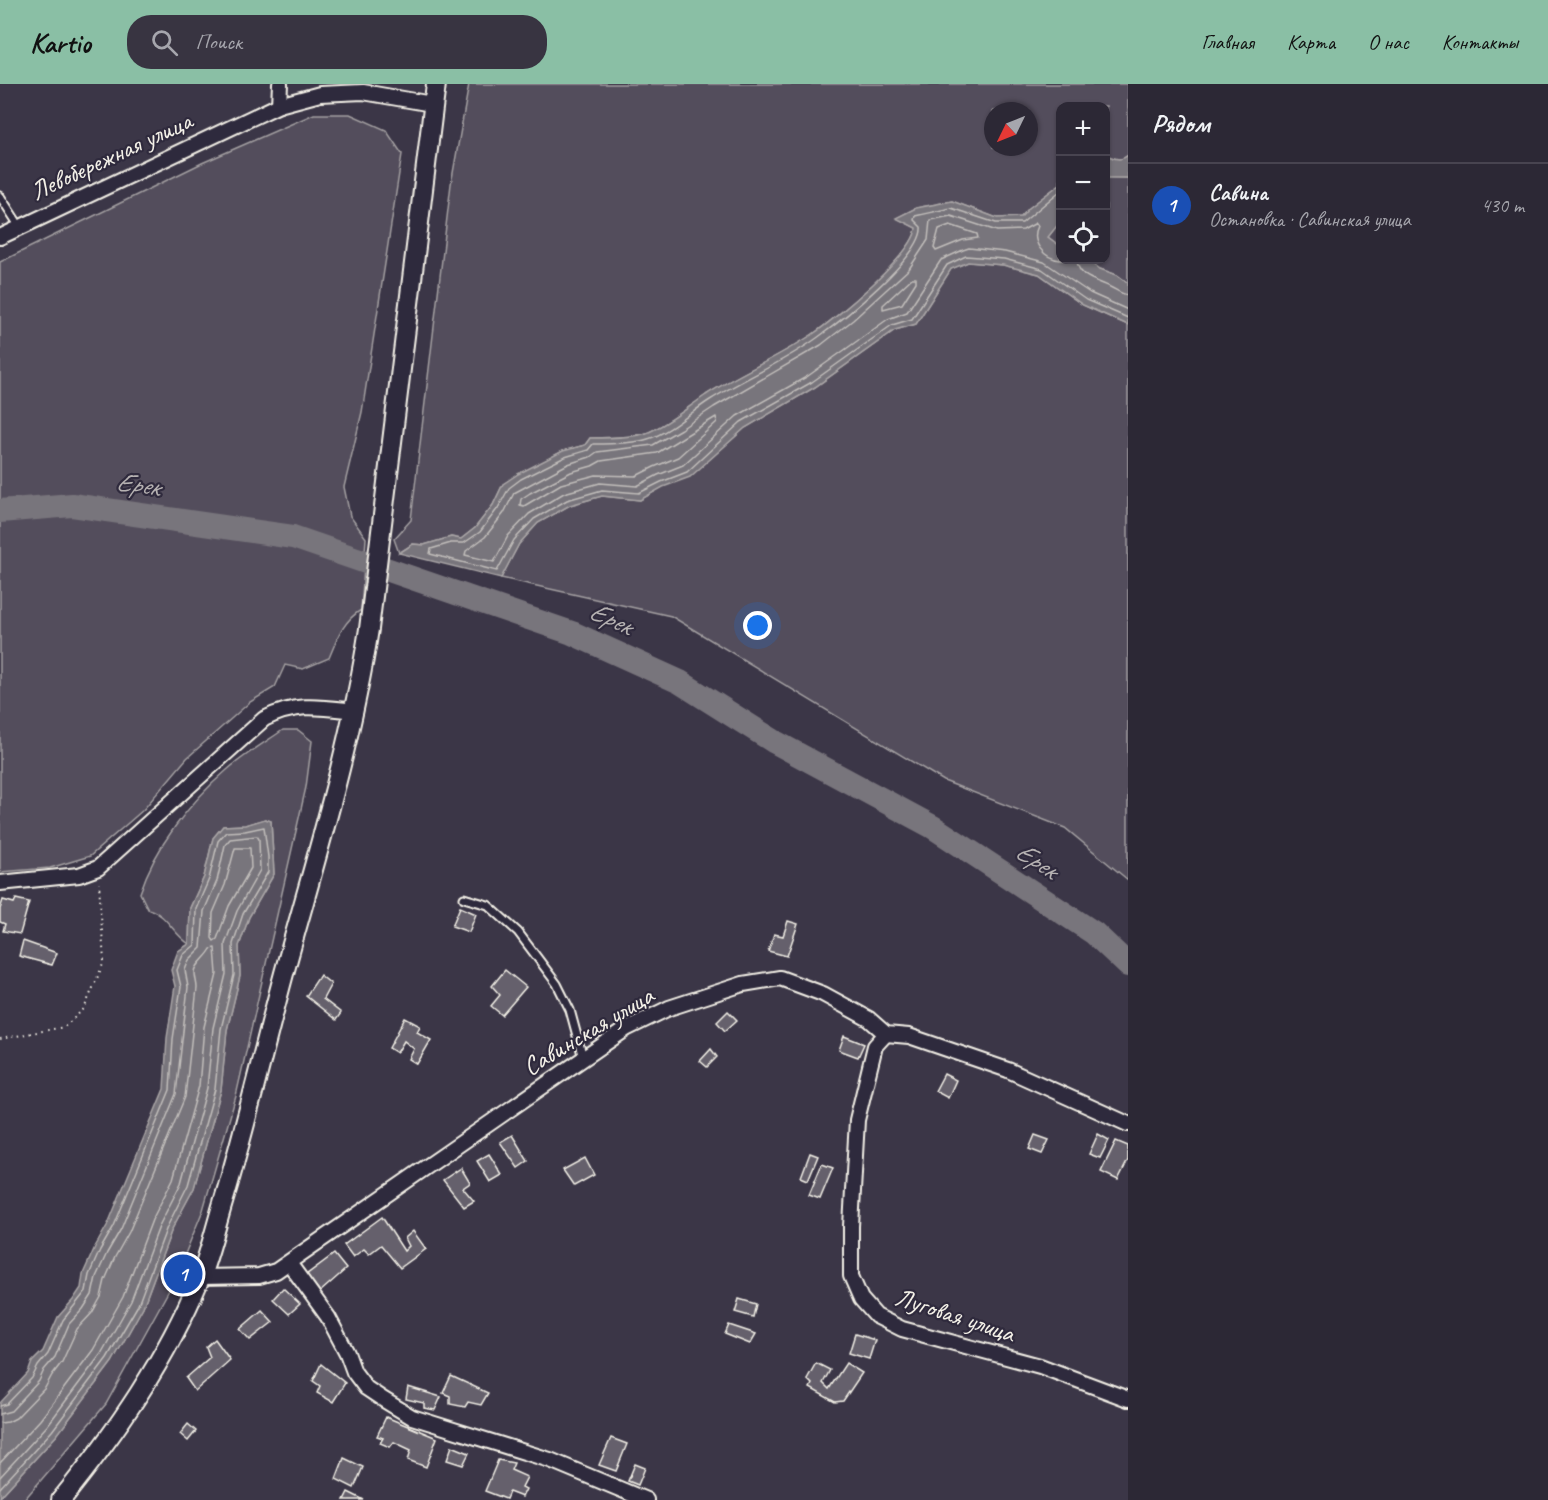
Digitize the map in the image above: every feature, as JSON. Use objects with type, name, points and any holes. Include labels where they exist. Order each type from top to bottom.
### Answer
[{"type":"street","points":[[279,105],[280,84]]},
{"type":"street","points":[[61,1500],[110,1437],[148,1378],[178,1324],[200,1277],[234,1166],[282,980],[345,754],[369,629],[436,84]]},
{"type":"street","name":"Левобережная улица","points":[[0,237],[279,105],[320,94],[363,92],[432,104]]},
{"type":"street","points":[[0,883],[79,875],[98,868],[264,719],[276,713],[310,706],[355,711]]},
{"type":"street","name":"Савинская улица","points":[[200,1277],[259,1276],[276,1271],[627,1029],[669,1008],[742,984],[780,978],[823,994],[869,1019],[886,1034]]},
{"type":"street","points":[[886,1034],[909,1036],[1008,1070],[1128,1124]]},
{"type":"street","name":"Луговая улица","points":[[886,1034],[875,1046],[857,1120],[850,1226],[851,1276],[861,1299],[876,1316],[902,1329],[1040,1366],[1128,1399]]},
{"type":"street","points":[[289,1263],[328,1317],[354,1372],[366,1388],[384,1400],[412,1417],[550,1460],[646,1500]]},
{"type":"lane","points":[[0,196],[20,227]]},
{"type":"lane","points":[[464,898],[488,904],[525,941],[556,984],[570,1010],[584,1058]]},
{"type":"path","points":[[0,1039],[64,1027],[84,1009],[104,962],[98,868]]},
{"type":"shaded area","points":[[469,84],[1128,84],[1128,155],[1125,157],[1117,159],[1110,156],[1110,102],[1056,102],[1056,187],[1021,217],[997,218],[952,201],[916,208],[897,218],[916,228],[903,253],[872,285],[813,334],[706,395],[671,420],[649,432],[620,437],[590,438],[585,445],[563,451],[503,484],[493,505],[475,528],[461,539],[451,537],[424,545],[413,544],[399,553],[394,539],[411,520],[451,184]]},
{"type":"shaded area","points":[[314,114],[350,114],[386,130],[402,154],[362,412],[344,487],[350,516],[366,538],[361,610],[345,625],[329,658],[303,669],[285,665],[275,687],[250,702],[187,758],[143,810],[90,856],[50,868],[0,872],[0,262],[202,163]]},
{"type":"shaded area","points":[[1110,177],[1128,178],[1128,283],[1117,275],[1093,264],[1110,264]]},
{"type":"shaded area","points":[[1056,227],[1056,243],[1048,237]]},
{"type":"shaded area","points":[[968,262],[1003,265],[1039,274],[1083,305],[1128,325],[1128,880],[1065,828],[944,781],[671,616],[501,578],[519,544],[538,523],[570,505],[602,496],[640,500],[710,459],[745,428],[815,387],[895,330],[916,324],[951,269]]},
{"type":"shaded area","points":[[283,730],[298,730],[312,741],[306,787],[236,1096],[203,1210],[174,1281],[106,1404],[24,1500],[0,1500],[0,1497],[57,1435],[112,1362],[143,1307],[172,1229],[194,1188],[221,1090],[227,1030],[240,976],[239,946],[249,917],[274,874],[271,821],[265,819],[245,825],[223,826],[213,838],[204,877],[190,908],[189,944],[160,915],[148,909],[140,893],[164,842],[200,796],[254,749]]},
{"type":"water","points":[[1128,155],[1128,178],[1110,178],[1110,156],[1120,159]]},
{"type":"water","points":[[1056,187],[1056,227],[1048,237],[1056,243],[1056,264],[1093,264],[1128,283],[1128,325],[1083,305],[1039,274],[1003,265],[968,262],[951,269],[916,324],[895,330],[815,387],[745,428],[690,477],[663,487],[640,500],[602,496],[570,505],[538,523],[519,544],[501,578],[399,553],[413,544],[424,545],[451,537],[461,539],[475,528],[493,505],[503,484],[518,474],[563,451],[585,445],[590,438],[620,437],[649,432],[671,420],[719,387],[813,334],[872,285],[903,253],[916,228],[896,218],[916,208],[952,201],[997,218],[1021,217]]},
{"type":"water","points":[[265,819],[271,821],[274,874],[249,917],[239,946],[240,976],[227,1030],[221,1090],[194,1188],[172,1229],[143,1307],[112,1362],[57,1435],[0,1497],[0,1403],[28,1373],[32,1362],[43,1351],[58,1317],[81,1288],[83,1274],[108,1224],[164,1089],[167,1038],[175,986],[171,970],[178,951],[189,944],[190,908],[204,877],[213,838],[223,826],[245,825]]},
{"type":"building","points":[[16,899],[29,902],[20,934],[3,931],[5,924],[0,922],[3,900],[14,903]]},
{"type":"building","points":[[460,907],[476,914],[469,932],[452,926]]},
{"type":"building","points":[[788,921],[798,924],[787,956],[768,951],[774,934],[783,936]]},
{"type":"building","points":[[23,941],[57,953],[52,965],[19,956]]},
{"type":"building","points":[[505,970],[526,987],[502,1015],[491,1006],[500,995],[492,986]]},
{"type":"building","points":[[320,975],[331,984],[323,999],[341,1013],[336,1020],[306,996]]},
{"type":"building","points":[[728,1011],[737,1020],[725,1031],[717,1022]]},
{"type":"building","points":[[405,1018],[420,1026],[417,1032],[431,1040],[417,1064],[409,1059],[414,1049],[404,1041],[397,1053],[389,1048]]},
{"type":"building","points":[[844,1036],[864,1044],[858,1057],[839,1050]]},
{"type":"building","points":[[711,1049],[717,1057],[707,1067],[700,1061]]},
{"type":"building","points":[[944,1074],[956,1080],[948,1098],[935,1091]]},
{"type":"building","points":[[1098,1134],[1109,1140],[1100,1158],[1089,1154]]},
{"type":"building","points":[[512,1135],[528,1161],[518,1168],[500,1142]]},
{"type":"building","points":[[1035,1135],[1049,1140],[1042,1154],[1029,1149]]},
{"type":"building","points":[[1116,1141],[1128,1146],[1128,1160],[1118,1180],[1101,1172]]},
{"type":"building","points":[[810,1153],[818,1156],[808,1180],[801,1177]]},
{"type":"building","points":[[489,1154],[502,1175],[490,1182],[477,1161]]},
{"type":"building","points":[[585,1158],[594,1175],[574,1186],[563,1170]]},
{"type":"building","points":[[822,1164],[833,1168],[820,1199],[809,1195]]},
{"type":"building","points":[[461,1168],[470,1183],[463,1188],[474,1201],[464,1207],[443,1180]]},
{"type":"building","points":[[382,1217],[404,1251],[409,1246],[405,1238],[413,1231],[426,1249],[400,1268],[381,1245],[369,1254],[364,1249],[353,1257],[344,1245]]},
{"type":"building","points":[[334,1254],[346,1269],[320,1292],[306,1275]]},
{"type":"building","points":[[283,1288],[300,1304],[289,1314],[273,1299]]},
{"type":"building","points":[[739,1299],[756,1304],[753,1317],[735,1312]]},
{"type":"building","points":[[262,1310],[273,1322],[250,1340],[240,1329]]},
{"type":"building","points":[[729,1325],[756,1334],[750,1344],[725,1334]]},
{"type":"building","points":[[855,1334],[875,1340],[869,1359],[849,1353]]},
{"type":"building","points":[[215,1339],[230,1360],[195,1391],[186,1378],[210,1357],[206,1347]]},
{"type":"building","points":[[816,1363],[830,1370],[823,1383],[829,1389],[846,1363],[862,1373],[843,1401],[835,1402],[810,1388],[812,1384],[807,1379]]},
{"type":"building","points":[[321,1364],[345,1383],[333,1402],[317,1393],[320,1386],[313,1381]]},
{"type":"building","points":[[451,1376],[488,1393],[481,1405],[468,1402],[465,1407],[450,1404],[450,1396],[443,1393]]},
{"type":"building","points":[[408,1387],[441,1397],[435,1410],[424,1408],[424,1403],[406,1399]]},
{"type":"building","points":[[386,1417],[437,1438],[426,1467],[408,1460],[411,1450],[394,1442],[390,1447],[380,1443],[383,1438],[377,1436]]},
{"type":"building","points":[[188,1424],[196,1431],[188,1441],[180,1434]]},
{"type":"building","points":[[611,1438],[627,1444],[616,1471],[599,1465]]},
{"type":"building","points":[[452,1446],[469,1453],[463,1465],[447,1460]]},
{"type":"building","points":[[344,1458],[363,1467],[354,1488],[336,1479]]},
{"type":"building","points":[[498,1460],[514,1463],[511,1470],[527,1477],[522,1487],[526,1489],[522,1497],[509,1492],[506,1499],[485,1491]]},
{"type":"building","points":[[635,1464],[645,1468],[638,1485],[628,1481]]},
{"type":"building","points":[[348,1492],[364,1500],[344,1500]]},
{"type":"waterway","name":"Ерек","points":[[0,511],[72,505],[293,537],[572,633],[680,682],[775,742],[933,827],[1094,933],[1128,965]]},
{"type":"place","name":"Савина","points":[[183,1274]]}]
